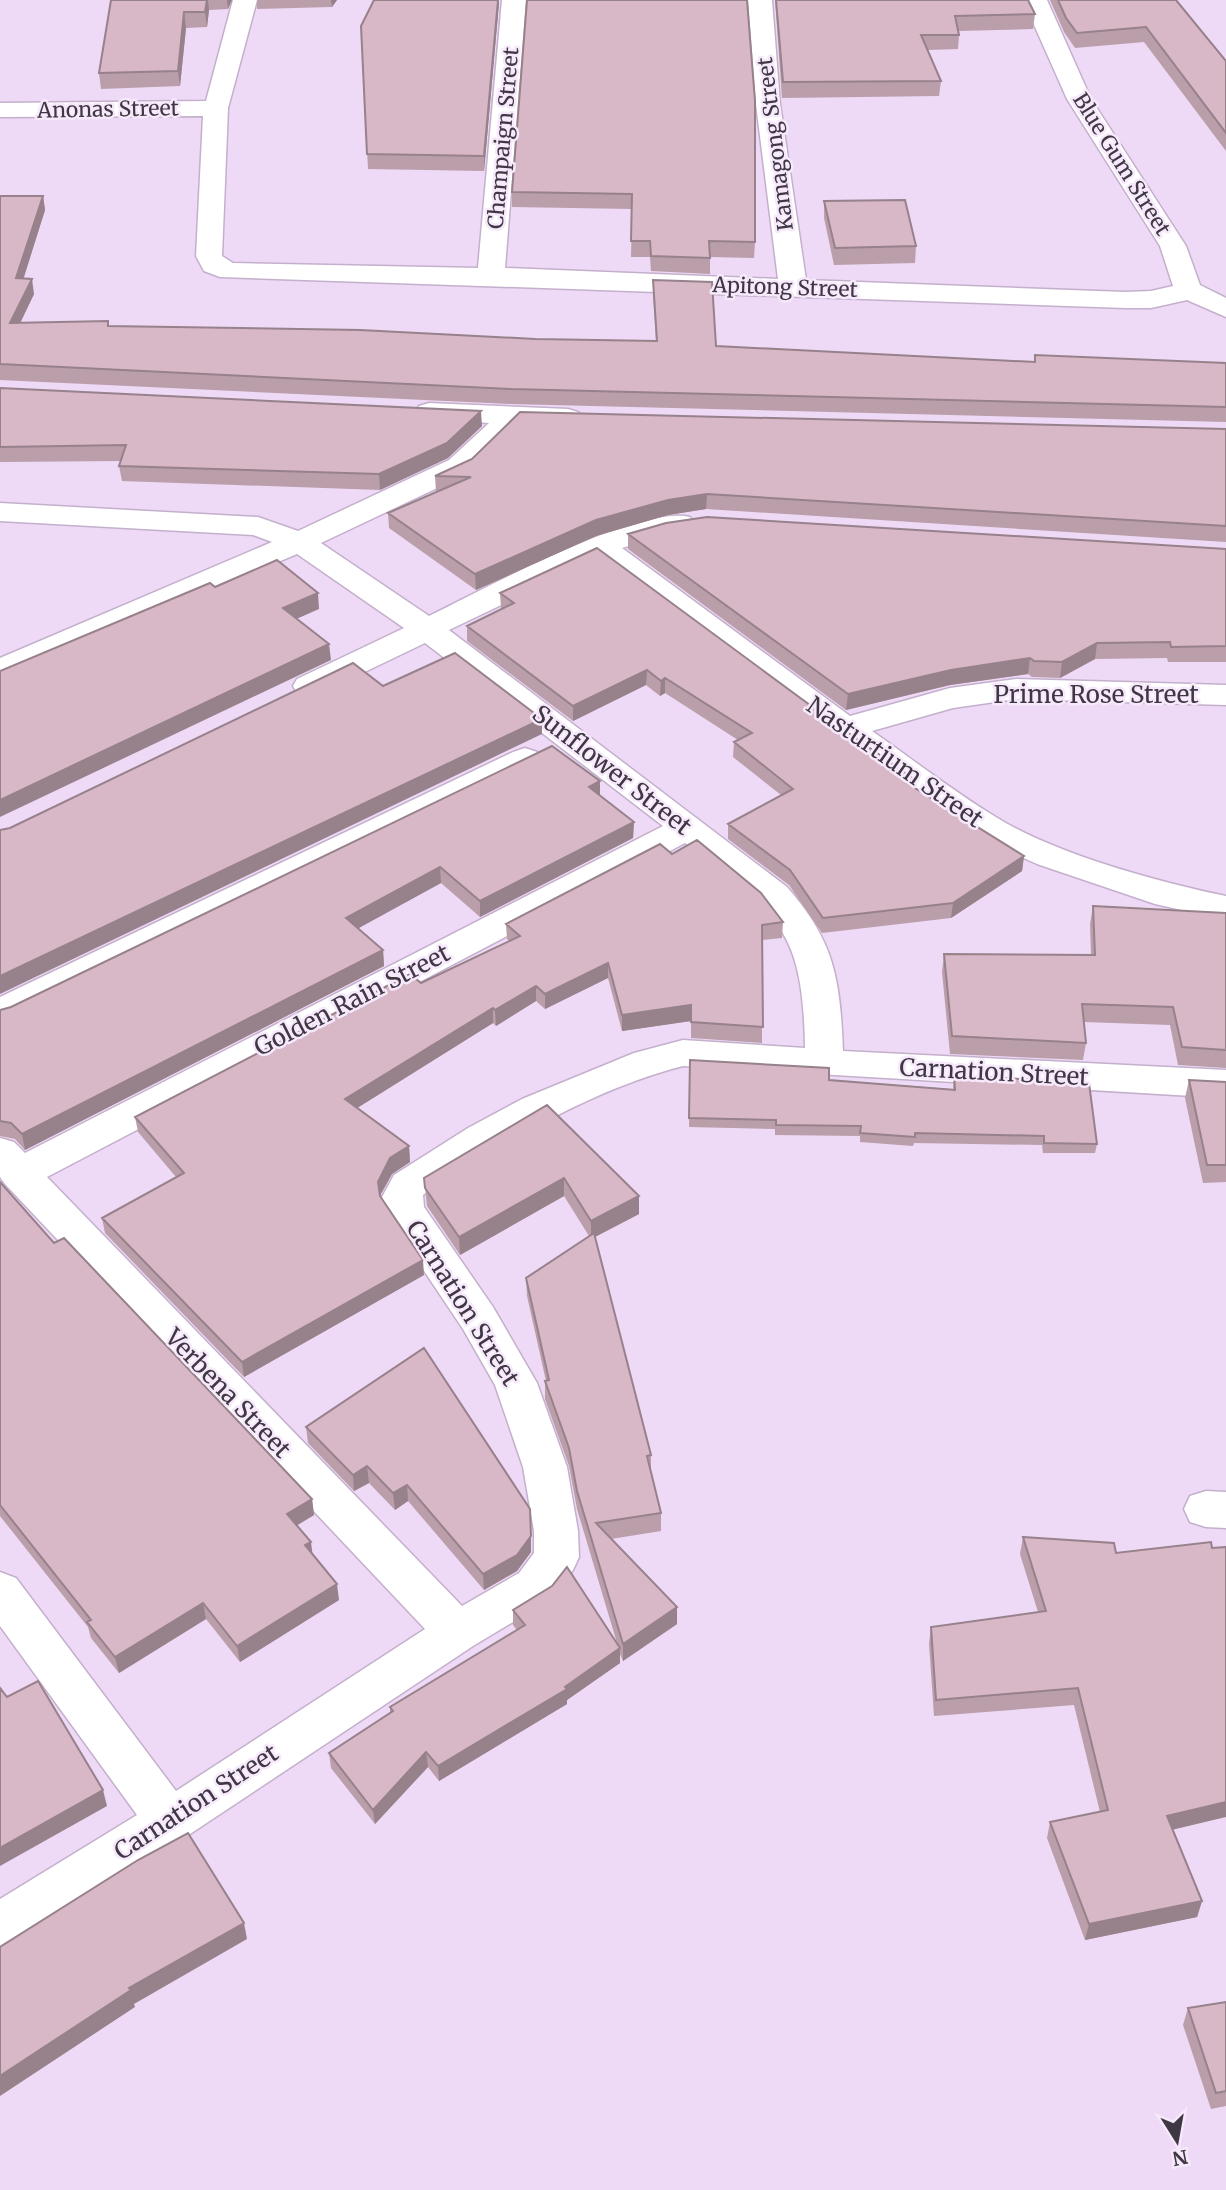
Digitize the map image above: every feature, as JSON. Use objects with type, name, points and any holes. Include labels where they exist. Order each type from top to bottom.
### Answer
[{"type":"street","points":[[216,108],[245,0]]},
{"type":"street","name":"Champaign Street","points":[[492,276],[514,0]]},
{"type":"street","name":"Kamagong Street","points":[[760,0],[768,104],[793,287]]},
{"type":"street","name":"Blue Gum Street","points":[[1034,0],[1079,99],[1173,246],[1188,290]]},
{"type":"street","name":"Anonas Street","points":[[0,110],[216,108]]},
{"type":"street","name":"Apitong Street","points":[[216,108],[209,256],[214,265],[230,271],[492,276],[1085,299],[1159,299],[1174,297],[1188,290]]},
{"type":"street","points":[[1188,290],[1226,309]]},
{"type":"street","points":[[400,411],[593,418]]},
{"type":"street","points":[[0,670],[299,542],[460,466],[484,446],[511,416]]},
{"type":"street","name":"Sunflower Street","points":[[0,512],[258,526],[299,542],[427,629],[774,895],[791,912],[802,931],[822,987],[824,1063]]},
{"type":"street","points":[[279,701],[599,546],[668,524],[706,521]]},
{"type":"street","name":"Nasturtium Street","points":[[599,546],[845,728],[992,830],[1049,856],[1168,896],[1226,908]]},
{"type":"street","name":"Prime Rose Street","points":[[845,728],[950,698],[1016,689],[1226,695]]},
{"type":"street","points":[[0,1012],[571,737]]},
{"type":"street","name":"Golden Rain Street","points":[[10,1163],[148,1105],[686,828]]},
{"type":"street","name":"Carnation Street","points":[[0,1926],[170,1821],[457,1632],[535,1586],[557,1557],[545,1467],[516,1383],[478,1318],[404,1210],[402,1197],[408,1185],[482,1138],[536,1109],[662,1057],[682,1053],[1226,1084]]},
{"type":"street","name":"Verbena Street","points":[[10,1163],[457,1632]]},
{"type":"street","points":[[0,1591],[170,1821]]},
{"type":"building","points":[[111,0],[207,0],[205,12],[184,12],[178,71],[99,73]]},
{"type":"building","points":[[374,0],[498,0],[484,156],[367,154],[361,26]]},
{"type":"building","points":[[527,0],[747,0],[755,101],[755,242],[709,241],[710,258],[651,256],[650,241],[631,241],[632,194],[512,192]]},
{"type":"building","points":[[776,0],[1028,0],[1035,14],[955,16],[959,35],[921,35],[941,81],[783,82]]},
{"type":"building","points":[[1058,0],[1176,0],[1226,61],[1226,133],[1146,27],[1077,33]]},
{"type":"building","points":[[0,196],[43,196],[16,278],[32,279],[10,323],[108,321],[108,326],[360,330],[535,339],[657,341],[653,280],[712,282],[716,346],[1035,362],[1035,355],[1226,363],[1226,407],[511,389],[0,364]]},
{"type":"building","points":[[905,200],[916,246],[835,248],[824,201]]},
{"type":"building","points":[[0,388],[481,411],[447,443],[379,474],[119,466],[126,445],[0,447]]},
{"type":"building","points":[[520,412],[1226,429],[1226,526],[707,494],[668,500],[596,520],[475,574],[388,513],[471,477],[435,476],[472,459]]},
{"type":"building","points":[[707,517],[1226,549],[1226,646],[1171,647],[1170,642],[1097,643],[1062,662],[1034,661],[1030,658],[951,670],[848,694],[628,534],[666,523]]},
{"type":"building","points":[[597,548],[914,779],[907,783],[1024,856],[953,903],[823,918],[790,870],[728,824],[793,789],[734,742],[752,733],[665,678],[661,681],[647,670],[573,706],[467,626],[514,603],[500,593]]},
{"type":"building","points":[[277,560],[318,593],[283,608],[329,644],[0,800],[0,671],[210,583],[215,587]]},
{"type":"building","points":[[455,653],[542,719],[0,976],[0,830],[10,828],[353,663],[383,686]]},
{"type":"building","points":[[552,746],[600,781],[589,787],[634,822],[480,901],[440,867],[346,918],[383,950],[22,1134],[11,1123],[0,1121],[0,1010]]},
{"type":"building","points":[[697,840],[761,893],[783,922],[762,925],[763,1027],[691,1022],[691,1005],[622,1015],[608,963],[545,994],[536,986],[495,1010],[493,1008],[345,1099],[409,1146],[390,1158],[378,1182],[380,1196],[423,1260],[242,1362],[102,1218],[184,1173],[135,1117],[410,974],[421,983],[520,936],[506,924],[660,844],[672,854]]},
{"type":"building","points":[[1093,906],[1226,913],[1226,1050],[1182,1047],[1173,1007],[1082,1004],[1086,1043],[952,1036],[944,954],[1095,955]]},
{"type":"building","points":[[690,1060],[829,1068],[829,1080],[955,1090],[954,1075],[1089,1083],[1097,1144],[1044,1143],[1044,1136],[915,1133],[915,1137],[860,1133],[861,1126],[776,1125],[776,1120],[689,1118]]},
{"type":"building","points":[[1189,1080],[1226,1082],[1226,1165],[1207,1165]]},
{"type":"building","points":[[547,1105],[639,1196],[591,1221],[564,1178],[459,1237],[425,1188],[424,1178]]},
{"type":"building","points":[[0,1182],[54,1243],[64,1238],[312,1499],[287,1514],[311,1542],[305,1545],[337,1584],[237,1646],[203,1603],[115,1657],[87,1622],[91,1620],[0,1505]]},
{"type":"building","points":[[594,1233],[651,1455],[647,1456],[661,1513],[596,1523],[677,1607],[623,1644],[577,1491],[569,1448],[545,1381],[549,1380],[526,1278]]},
{"type":"building","points":[[424,1348],[530,1509],[531,1536],[517,1555],[483,1574],[407,1485],[393,1493],[367,1466],[353,1475],[306,1427]]},
{"type":"building","points":[[1023,1537],[1114,1543],[1116,1553],[1211,1542],[1212,1548],[1226,1547],[1226,1802],[1167,1816],[1202,1901],[1089,1924],[1050,1822],[1108,1810],[1078,1688],[936,1700],[931,1627],[1046,1611]]},
{"type":"building","points":[[567,1567],[620,1648],[565,1687],[567,1689],[438,1766],[426,1752],[373,1810],[329,1753],[393,1711],[390,1707],[525,1625],[513,1610],[552,1586]]},
{"type":"building","points":[[38,1681],[103,1790],[0,1848],[0,1688],[7,1697]]},
{"type":"building","points":[[188,1833],[244,1923],[129,1988],[131,1990],[0,2076],[0,1947],[138,1860]]},
{"type":"building","points":[[1226,2002],[1226,2091],[1216,2093],[1188,2008]]}]
